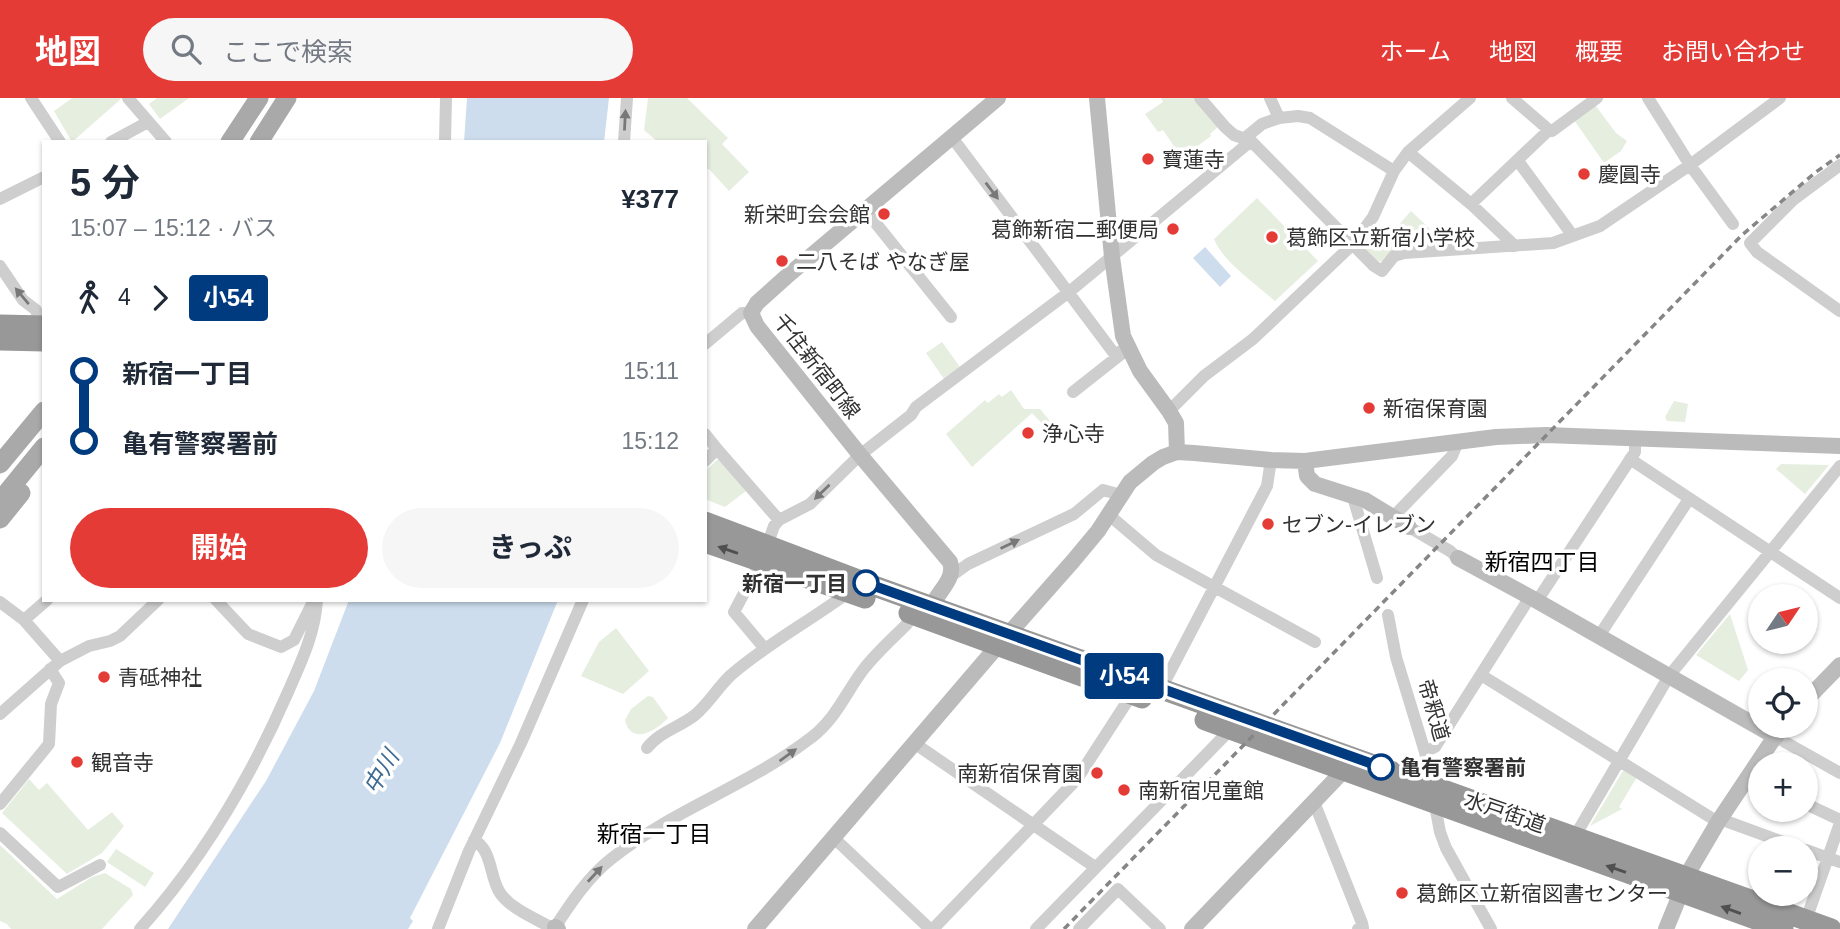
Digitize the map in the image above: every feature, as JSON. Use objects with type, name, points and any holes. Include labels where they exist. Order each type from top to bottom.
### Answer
[{"type":"highway","points":[[0,325],[42,331]]},
{"type":"highway","points":[[0,340],[42,331]]},
{"type":"highway","name":"水戸街道","points":[[707,523],[764,554],[849,592],[922,610]]},
{"type":"highway","name":"水戸街道","points":[[707,542],[764,554],[1003,639],[1161,689],[1228,721]]},
{"type":"highway","name":"水戸街道","points":[[1003,639],[1132,694],[1228,721],[1683,884],[1831,929]]},
{"type":"highway","name":"水戸街道","points":[[1433,795],[1574,836],[1783,929]]},
{"type":"main road","points":[[231,140],[259,98]]},
{"type":"main road","points":[[245,140],[272,98]]},
{"type":"main road","points":[[260,140],[287,98]]},
{"type":"main road","points":[[272,140],[299,98]]},
{"type":"main road","points":[[0,464],[42,413]]},
{"type":"main road","points":[[0,480],[42,428]]},
{"type":"main road","points":[[0,501],[42,449]]},
{"type":"main road","points":[[0,519],[42,468]]},
{"type":"street","points":[[31,98],[59,140]]},
{"type":"street","points":[[128,98],[164,140]]},
{"type":"street","points":[[445,140],[446,98]]},
{"type":"street","points":[[624,140],[627,98]]},
{"type":"street","name":"千住新宿町線","points":[[950,577],[950,562],[860,455],[757,326],[751,313],[757,303],[998,98]]},
{"type":"street","points":[[1097,98],[1121,323],[1128,348],[1140,372],[1170,411],[1178,434],[1177,452]]},
{"type":"street","points":[[1200,98],[1224,127],[1234,135],[1248,139],[1382,271],[1394,256],[1404,253],[1553,243],[1613,219],[1780,98]]},
{"type":"street","points":[[1270,98],[1279,118]]},
{"type":"street","points":[[1170,411],[1204,376],[1253,339],[1353,244],[1373,217],[1394,171],[1408,152],[1455,102],[1470,98]]},
{"type":"street","points":[[1512,98],[1549,130]]},
{"type":"street","points":[[1471,205],[1549,130],[1552,131],[1597,98]]},
{"type":"street","points":[[1648,98],[1690,165],[1733,224]]},
{"type":"street","points":[[765,649],[734,612],[779,520],[810,504],[860,455],[911,415],[916,407],[1112,257],[1262,124],[1279,118],[1310,118],[1394,171]]},
{"type":"street","points":[[115,140],[148,122]]},
{"type":"street","points":[[951,136],[1113,352],[1128,348]]},
{"type":"street","points":[[1408,152],[1515,246]]},
{"type":"street","points":[[1518,160],[1573,236]]},
{"type":"street","points":[[1840,165],[1793,200],[1751,243],[1757,252],[1840,311]]},
{"type":"street","points":[[0,199],[42,178]]},
{"type":"street","points":[[866,211],[951,317]]},
{"type":"street","points":[[0,266],[23,300],[36,310],[42,331]]},
{"type":"street","points":[[707,341],[742,313],[751,313]]},
{"type":"street","points":[[1073,392],[1128,348]]},
{"type":"street","points":[[707,436],[779,520]]},
{"type":"street","points":[[763,926],[914,743],[1073,561],[1109,515],[1130,482],[1153,463],[1177,452],[1305,461],[1527,436],[1840,446]]},
{"type":"street","points":[[1424,752],[1435,747],[1481,675],[1635,452],[1635,438]]},
{"type":"street","points":[[1393,517],[1452,456],[1458,442]]},
{"type":"street","points":[[707,459],[718,449]]},
{"type":"street","points":[[1630,459],[1840,598]]},
{"type":"street","points":[[1161,689],[1267,486],[1271,460]]},
{"type":"street","points":[[1305,461],[1307,476],[1314,484],[1365,500],[1458,558],[1669,676],[1748,716]]},
{"type":"street","points":[[1574,836],[1669,676],[1840,466]]},
{"type":"street","points":[[474,840],[485,850],[499,891],[506,900],[556,929],[594,875],[611,859],[641,838],[781,760],[814,735],[838,710],[862,671],[922,610],[950,577],[968,564],[1074,514],[1103,490],[1121,495]]},
{"type":"street","points":[[1353,496],[1377,578]]},
{"type":"street","points":[[1599,636],[1689,499]]},
{"type":"street","points":[[1109,515],[1156,555],[1315,642]]},
{"type":"street","points":[[647,748],[659,736],[695,715],[730,676],[775,639],[808,621],[849,592]]},
{"type":"street","points":[[24,620],[45,602]]},
{"type":"street","points":[[0,714],[55,665],[89,646],[120,636],[156,602]]},
{"type":"street","points":[[218,602],[248,634],[281,647],[294,640],[315,602]]},
{"type":"street","points":[[140,929],[165,902],[228,809],[263,745],[310,641],[316,618],[316,602]]},
{"type":"street","points":[[438,929],[474,840],[526,734],[582,602]]},
{"type":"street","points":[[0,603],[24,620],[55,665],[58,683],[51,704],[49,744],[0,804]]},
{"type":"street","name":"帝釈道","points":[[1388,615],[1396,657],[1424,752],[1440,832],[1446,848],[1492,929]]},
{"type":"street","points":[[1818,688],[1840,665]]},
{"type":"street","points":[[1481,675],[1719,821],[1765,836]]},
{"type":"street","points":[[834,838],[931,929],[1077,779],[1132,694]]},
{"type":"street","points":[[1036,929],[1228,721]]},
{"type":"street","points":[[1788,738],[1840,773]]},
{"type":"street","points":[[914,743],[1095,867]]},
{"type":"street","points":[[1192,929],[1349,764]]},
{"type":"street","points":[[1666,929],[1683,884],[1719,821],[1748,788]]},
{"type":"street","points":[[1314,802],[1362,923],[1363,928],[1358,929]]},
{"type":"street","points":[[1806,920],[1834,860],[1840,821],[1818,810]]},
{"type":"street","points":[[0,833],[58,887],[100,865]]},
{"type":"street","points":[[1079,929],[1118,889],[1160,929]]},
{"type":"shaded area","points":[[72,98],[121,99],[74,140],[71,140],[54,111]]},
{"type":"shaded area","points":[[157,98],[189,98],[160,119],[149,104]]},
{"type":"shaded area","points":[[648,98],[687,98],[728,138],[722,144],[749,172],[729,191],[707,170],[707,140],[656,140],[644,130]]},
{"type":"shaded area","points":[[1161,98],[1196,98],[1219,126],[1211,136],[1182,158],[1163,130],[1158,132],[1145,114],[1163,102]]},
{"type":"shaded area","points":[[1595,105],[1616,133],[1627,141],[1621,151],[1604,163],[1574,120]]},
{"type":"shaded area","points":[[1257,198],[1318,261],[1275,301],[1233,265],[1214,239]]},
{"type":"shaded area","points":[[1411,211],[1447,245],[1404,247],[1377,262],[1366,250],[1373,242],[1382,249],[1398,232],[1395,229]]},
{"type":"shaded area","points":[[942,342],[960,367],[944,379],[926,353]]},
{"type":"shaded area","points":[[1011,390],[1024,409],[1040,409],[1055,427],[1049,431],[1032,413],[972,467],[946,434],[985,400],[988,403],[999,394],[1002,397]]},
{"type":"shaded area","points":[[1674,401],[1688,404],[1685,422],[1667,421],[1665,417]]},
{"type":"shaded area","points":[[717,460],[721,460],[746,491],[725,507],[707,500],[707,469]]},
{"type":"shaded area","points":[[1781,464],[1829,465],[1805,494],[1776,469]]},
{"type":"shaded area","points":[[1730,614],[1748,670],[1739,681],[1696,655]]},
{"type":"shaded area","points":[[616,628],[649,671],[623,694],[581,676],[599,642]]},
{"type":"shaded area","points":[[648,696],[653,697],[668,718],[651,731],[638,734],[628,728],[625,720],[631,709]]},
{"type":"shaded area","points":[[1624,769],[1637,777],[1619,807],[1622,809],[1590,826]]},
{"type":"shaded area","points":[[29,779],[39,790],[47,783],[88,830],[112,812],[124,826],[102,853],[67,874],[2,813]]},
{"type":"shaded area","points":[[0,845],[57,899],[92,877],[105,873],[131,889],[133,895],[102,929],[11,929],[0,921]]},
{"type":"shaded area","points":[[116,849],[154,873],[145,887],[107,862]]},
{"type":"water","points":[[467,98],[609,98],[604,140],[464,140]]},
{"type":"water","points":[[1205,247],[1231,276],[1220,287],[1193,258]]},
{"type":"water","name":"中川","points":[[348,602],[557,602],[500,743],[410,918],[413,921],[408,929],[168,929],[266,781],[314,691]]},
{"type":"railway","points":[[1064,929],[1742,235],[1840,155]]},
{"type":"bus line","name":"小54","points":[[866,583],[1381,767]]},
{"type":"place","name":"寶蓮寺","points":[[1148,159]]},
{"type":"place","name":"慶圓寺","points":[[1584,174]]},
{"type":"place","name":"新栄町会会館","points":[[884,214]]},
{"type":"place","name":"葛飾新宿二郵便局","points":[[1173,229]]},
{"type":"place","name":"葛飾区立新宿小学校","points":[[1272,237]]},
{"type":"place","name":"二八そば やなぎ屋","points":[[782,261]]},
{"type":"place","name":"新宿保育園","points":[[1369,408]]},
{"type":"place","name":"浄心寺","points":[[1028,433]]},
{"type":"place","name":"セブン-イレブン","points":[[1268,524]]},
{"type":"place","name":"新宿一丁目","points":[[866,583]]},
{"type":"place","name":"青砥神社","points":[[104,677]]},
{"type":"place","name":"観音寺","points":[[77,762]]},
{"type":"place","name":"亀有警察署前","points":[[1381,767]]},
{"type":"place","name":"南新宿保育園","points":[[1097,773]]},
{"type":"place","name":"南新宿児童館","points":[[1124,790]]},
{"type":"place","name":"葛飾区立新宿図書センター","points":[[1402,893]]},
{"type":"district","name":"新宿四丁目","points":[[1542,562]]},
{"type":"district","name":"新宿一丁目","points":[[654,834]]}]
